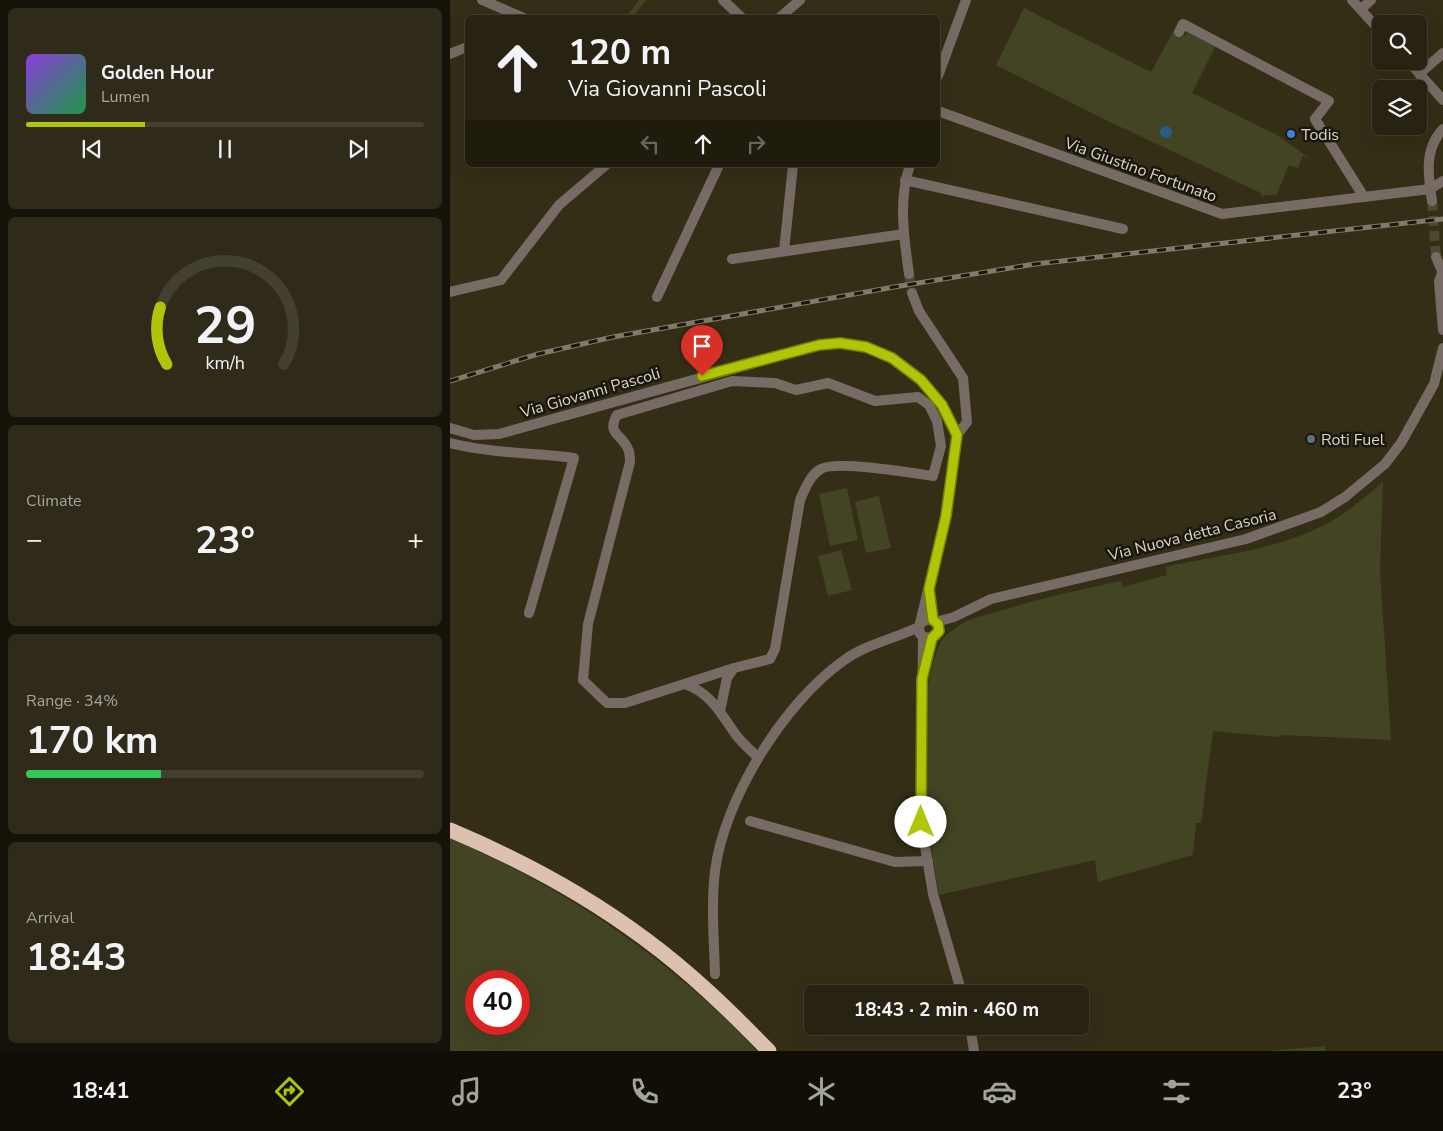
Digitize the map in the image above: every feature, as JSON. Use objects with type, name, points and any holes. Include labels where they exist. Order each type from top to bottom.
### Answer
[{"type":"highway","points":[[450,830],[498,850],[548,876],[645,938],[684,969],[769,1051]]},
{"type":"street","points":[[482,0],[517,15]]},
{"type":"street","points":[[723,0],[739,15]]},
{"type":"street","points":[[782,15],[800,0]]},
{"type":"street","points":[[940,71],[966,0]]},
{"type":"street","points":[[1352,0],[1372,22]]},
{"type":"street","points":[[1361,9],[1371,0]]},
{"type":"street","points":[[1179,32],[1182,24],[1329,101],[1315,119],[1364,196]]},
{"type":"street","points":[[450,48],[465,47]]},
{"type":"street","points":[[450,54],[465,48]]},
{"type":"street","points":[[1419,74],[1443,52]]},
{"type":"street","points":[[1416,70],[1443,100]]},
{"type":"street","name":"Via Giustino Fortunato","points":[[940,112],[1222,214],[1430,189]]},
{"type":"street","points":[[1432,201],[1427,174],[1430,151],[1438,134],[1443,129]]},
{"type":"street","points":[[450,292],[501,280],[559,205],[604,167]]},
{"type":"street","points":[[657,297],[718,167]]},
{"type":"street","points":[[784,251],[793,167]]},
{"type":"street","points":[[909,167],[905,180],[904,234],[909,274]]},
{"type":"street","points":[[905,180],[1123,229]]},
{"type":"street","points":[[1430,189],[1443,181]]},
{"type":"street","points":[[732,260],[904,234]]},
{"type":"street","points":[[1436,257],[1442,271],[1439,281],[1443,330]]},
{"type":"street","points":[[912,293],[919,311],[963,378],[967,422],[957,435],[946,516],[929,589],[928,629],[922,679],[921,822],[933,894],[959,985]]},
{"type":"street","name":"Via Giovanni Pascoli","points":[[450,428],[474,435],[499,434],[687,380],[819,345],[840,343],[866,347],[892,358],[921,380],[942,405],[957,435]]},
{"type":"street","name":"Via Nuova detta Casoria","points":[[715,974],[713,922],[715,871],[727,824],[758,758],[776,732],[810,691],[842,661],[869,646],[906,633],[928,629],[991,599],[1246,539],[1321,512],[1345,497],[1384,464],[1401,443],[1434,384],[1443,348]]},
{"type":"street","points":[[732,381],[775,383],[796,390],[828,383],[875,401],[918,397],[929,405],[937,421],[941,446],[933,476],[839,465],[822,468],[808,481],[800,500],[775,649],[770,659],[734,668],[625,703],[607,703],[582,680],[588,624],[630,462],[628,449],[613,430],[613,423],[618,415],[732,381]]},
{"type":"street","points":[[450,443],[476,449],[530,452],[574,458],[529,613]]},
{"type":"street","points":[[720,711],[727,678],[734,668]]},
{"type":"street","points":[[685,684],[699,689],[709,696],[738,737],[758,758]]},
{"type":"street","points":[[750,821],[895,862],[928,860]]},
{"type":"street","points":[[971,1035],[974,1051]]},
{"type":"green space","points":[[639,0],[646,0],[635,15],[628,15]]},
{"type":"green space","points":[[1024,8],[1151,72],[1174,30],[1185,36],[1187,32],[1215,47],[1192,93],[1277,135],[1312,160],[1303,156],[1298,168],[1289,165],[1277,194],[1261,196],[1261,193],[1110,122],[996,65]]},
{"type":"green space","points":[[1383,482],[1380,570],[1391,740],[1282,735],[1277,737],[1213,731],[1201,823],[1196,823],[1193,855],[1098,882],[1095,860],[939,895],[930,838],[924,769],[924,734],[926,701],[931,671],[939,646],[946,635],[966,621],[977,617],[1121,581],[1123,587],[1167,575],[1166,567],[1248,551],[1289,540],[1335,519]]},
{"type":"green space","points":[[847,488],[858,540],[830,546],[819,494]]},
{"type":"green space","points":[[879,496],[891,548],[866,553],[855,502]]},
{"type":"green space","points":[[841,550],[852,590],[828,596],[818,556]]},
{"type":"green space","points":[[450,839],[493,858],[535,880],[615,929],[689,986],[757,1051],[450,1051]]},
{"type":"green space","points":[[1325,1046],[1326,1051],[1267,1051]]},
{"type":"water","points":[[1164,126],[1168,126],[1172,132],[1168,138],[1164,138],[1160,134],[1160,130]]},
{"type":"tunnel","points":[[1432,201],[1436,257]]},
{"type":"tunnel","points":[[909,274],[912,293]]},
{"type":"railway","points":[[450,381],[538,354],[613,337],[894,287],[1035,264],[1443,219]]},
{"type":"place","name":"Todis","points":[[1291,134]]},
{"type":"place","name":"Roti Fuel","points":[[1311,439]]},
{"type":"route","points":[[702,376],[819,345],[840,343],[866,347],[892,358],[921,380],[942,405],[957,435],[946,516],[929,589],[933,620],[938,624],[939,631],[932,638],[922,679],[921,822]]}]
